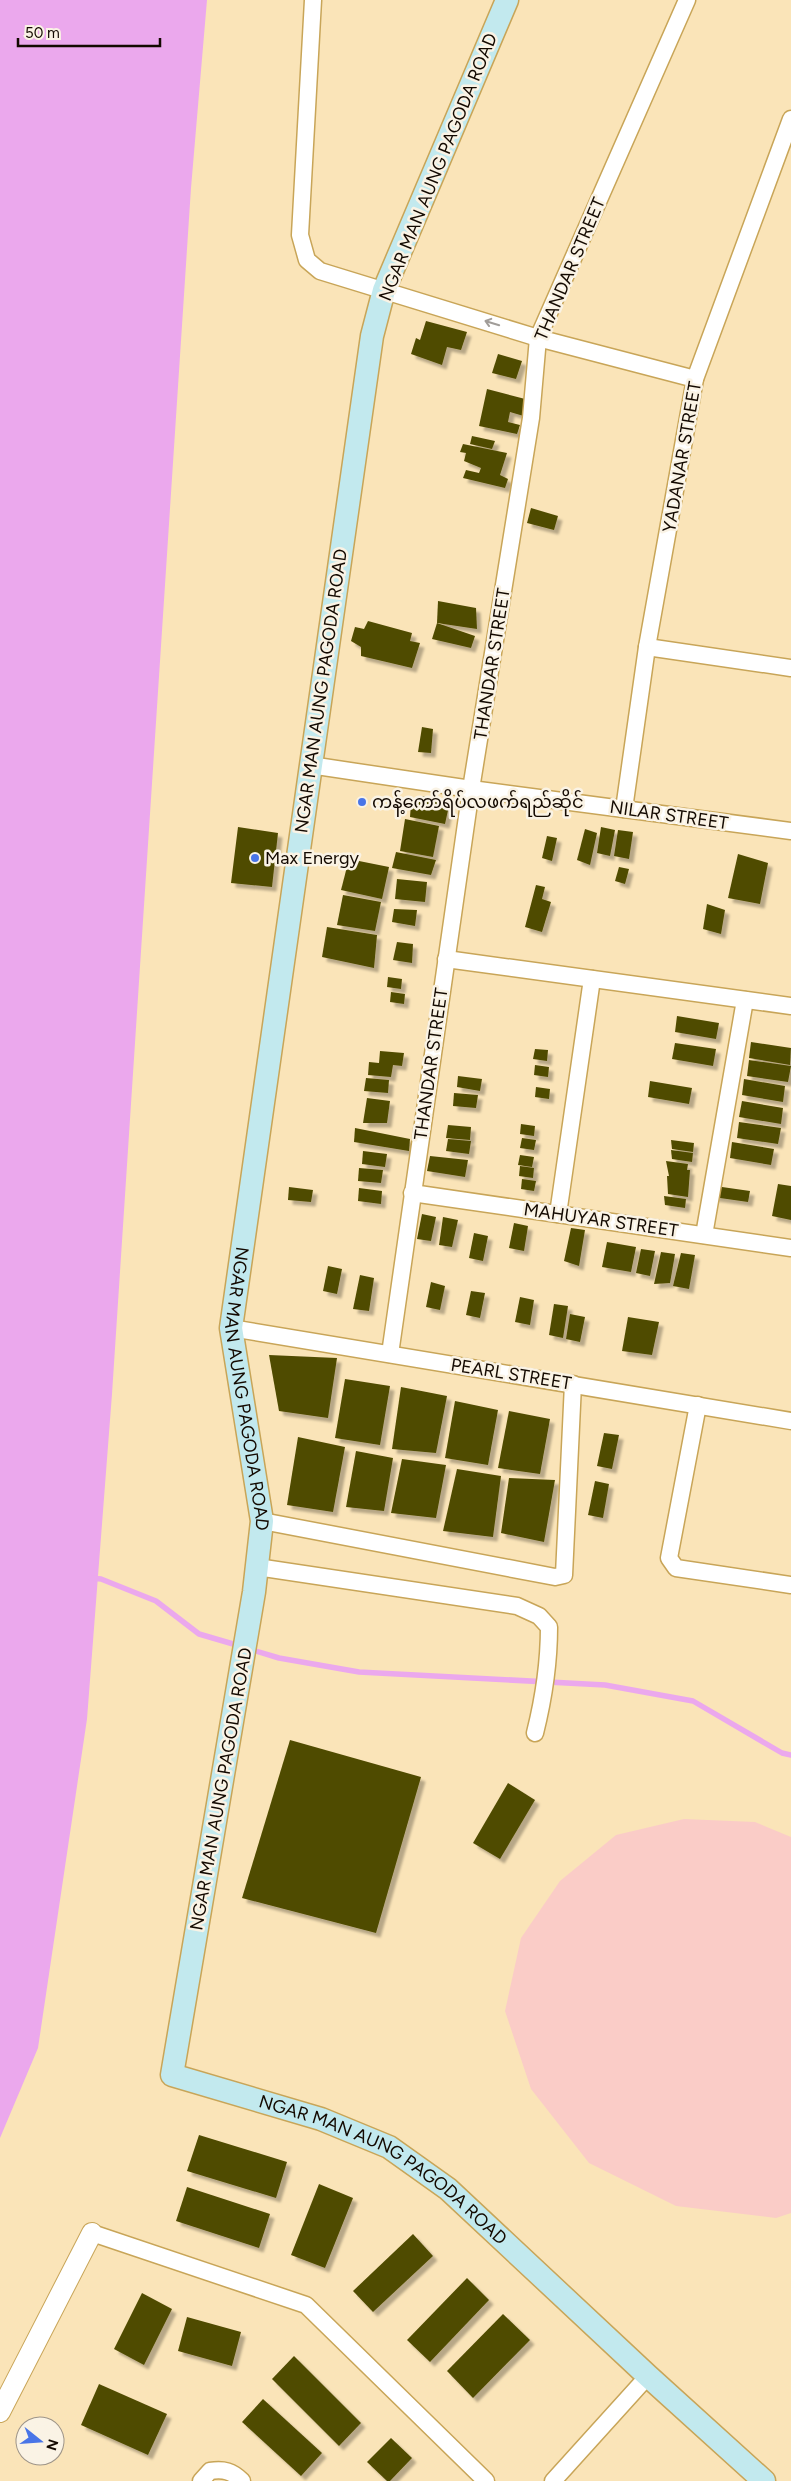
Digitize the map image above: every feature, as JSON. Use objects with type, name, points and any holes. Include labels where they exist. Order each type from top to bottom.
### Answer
[{"type":"main road","name":"NGAR MAN AUNG PAGODA ROAD","points":[[507,0],[384,290],[372,336],[231,1328],[262,1521],[257,1567],[172,2075],[321,2119],[388,2147],[448,2189],[648,2376],[764,2481]]},
{"type":"street","points":[[313,0],[300,235],[307,260],[320,271],[538,338],[695,379]]},
{"type":"street","name":"THANDAR STREET","points":[[390,1354],[471,789],[532,410],[538,338],[687,0]]},
{"type":"street","name":"YADANAR STREET","points":[[624,808],[647,647],[695,379],[791,119]]},
{"type":"street","points":[[647,647],[791,668]]},
{"type":"street","name":"NILAR STREET","points":[[310,765],[471,789],[791,831]]},
{"type":"street","points":[[446,959],[791,1006]]},
{"type":"street","points":[[558,1214],[592,979]]},
{"type":"street","points":[[704,1235],[745,1000]]},
{"type":"street","name":"MAHUYAR STREET","points":[[412,1193],[791,1248]]},
{"type":"street","name":"PEARL STREET","points":[[231,1328],[791,1420]]},
{"type":"street","points":[[262,1521],[555,1577],[564,1575],[572,1384]]},
{"type":"street","points":[[698,1405],[669,1558],[671,1564],[676,1568],[791,1585]]},
{"type":"street","points":[[257,1567],[517,1606],[539,1616],[549,1627],[548,1672],[535,1733]]},
{"type":"street","points":[[0,2412],[92,2233],[306,2305],[486,2481]]},
{"type":"street","points":[[552,2481],[648,2376]]},
{"type":"street","points":[[201,2481],[210,2471],[222,2470],[234,2473],[242,2481]]},
{"type":"shaded area","points":[[0,0],[207,0],[191,188],[112,1394],[87,1719],[38,2048],[0,2138]]},
{"type":"shaded area","points":[[684,1819],[755,1822],[791,1837],[791,2213],[776,2218],[676,2206],[589,2163],[531,2089],[505,2011],[521,1938],[560,1881],[616,1835]]},
{"type":"building","points":[[426,321],[467,332],[461,350],[447,347],[442,365],[411,354],[416,338],[420,340]]},
{"type":"building","points":[[498,354],[522,361],[516,379],[492,373]]},
{"type":"building","points":[[487,389],[529,400],[527,417],[510,412],[508,422],[520,425],[517,434],[479,426]]},
{"type":"building","points":[[472,436],[495,441],[492,449],[470,444]]},
{"type":"building","points":[[463,444],[507,453],[500,475],[508,479],[505,488],[463,478],[466,470],[479,473],[481,468],[464,461],[466,453],[460,452]]},
{"type":"building","points":[[531,508],[558,516],[554,530],[527,523]]},
{"type":"building","points":[[438,601],[476,608],[477,629],[437,623]]},
{"type":"building","points":[[368,621],[412,633],[410,641],[420,643],[412,668],[361,656],[361,647],[351,641],[355,627],[364,629]]},
{"type":"building","points":[[437,623],[475,636],[471,648],[432,639]]},
{"type":"building","points":[[422,727],[433,729],[431,753],[418,752]]},
{"type":"building","points":[[422,796],[450,801],[445,824],[410,817],[411,803],[418,804]]},
{"type":"building","points":[[405,819],[439,826],[433,857],[400,851]]},
{"type":"building","name":"Max Energy","points":[[238,827],[278,833],[272,887],[231,883]]},
{"type":"building","points":[[601,827],[615,830],[610,856],[597,853]]},
{"type":"building","points":[[585,829],[597,833],[590,865],[577,860]]},
{"type":"building","points":[[618,830],[633,832],[629,859],[614,856]]},
{"type":"building","points":[[547,836],[557,838],[552,861],[542,858]]},
{"type":"building","points":[[396,852],[436,860],[431,875],[392,868]]},
{"type":"building","points":[[738,854],[768,863],[760,904],[728,898]]},
{"type":"building","points":[[349,859],[389,867],[382,899],[341,890]]},
{"type":"building","points":[[619,867],[629,869],[625,884],[615,881]]},
{"type":"building","points":[[397,879],[427,882],[425,902],[395,899]]},
{"type":"building","points":[[536,885],[545,887],[542,899],[551,902],[542,932],[525,927]]},
{"type":"building","points":[[343,895],[381,902],[375,931],[337,925]]},
{"type":"building","points":[[707,904],[725,910],[721,934],[703,929]]},
{"type":"building","points":[[394,909],[417,910],[415,926],[392,922]]},
{"type":"building","points":[[327,927],[377,935],[374,968],[322,957]]},
{"type":"building","points":[[397,942],[413,944],[412,963],[393,960]]},
{"type":"building","points":[[388,977],[402,979],[401,989],[387,987]]},
{"type":"building","points":[[391,992],[405,994],[404,1004],[390,1002]]},
{"type":"building","points":[[677,1016],[719,1023],[716,1039],[675,1032]]},
{"type":"building","points":[[751,1042],[791,1048],[790,1065],[749,1058]]},
{"type":"building","points":[[675,1043],[716,1049],[713,1066],[672,1059]]},
{"type":"building","points":[[535,1049],[548,1050],[547,1061],[533,1059]]},
{"type":"building","points":[[380,1051],[404,1053],[402,1066],[393,1065],[391,1077],[368,1075],[369,1062],[379,1063]]},
{"type":"building","points":[[749,1060],[791,1066],[788,1082],[747,1076]]},
{"type":"building","points":[[535,1065],[549,1067],[548,1077],[534,1075]]},
{"type":"building","points":[[458,1076],[482,1079],[480,1091],[457,1087]]},
{"type":"building","points":[[366,1078],[389,1080],[388,1093],[364,1091]]},
{"type":"building","points":[[744,1079],[785,1086],[783,1102],[742,1095]]},
{"type":"building","points":[[650,1081],[692,1088],[689,1104],[648,1097]]},
{"type":"building","points":[[536,1087],[550,1089],[549,1099],[535,1097]]},
{"type":"building","points":[[454,1093],[478,1095],[476,1108],[453,1106]]},
{"type":"building","points":[[367,1098],[390,1101],[387,1123],[363,1123]]},
{"type":"building","points":[[742,1101],[783,1108],[781,1124],[739,1117]]},
{"type":"building","points":[[739,1122],[781,1128],[778,1144],[737,1138]]},
{"type":"building","points":[[521,1124],[535,1126],[534,1136],[520,1134]]},
{"type":"building","points":[[448,1125],[471,1127],[470,1140],[446,1138]]},
{"type":"building","points":[[355,1128],[410,1139],[409,1151],[354,1142]]},
{"type":"building","points":[[522,1138],[536,1140],[534,1150],[520,1148]]},
{"type":"building","points":[[448,1139],[471,1141],[469,1154],[446,1151]]},
{"type":"building","points":[[671,1140],[694,1143],[693,1152],[672,1149]]},
{"type":"building","points":[[732,1142],[774,1149],[771,1165],[730,1158]]},
{"type":"building","points":[[671,1150],[693,1153],[692,1162],[672,1159]]},
{"type":"building","points":[[363,1151],[387,1154],[385,1167],[362,1164]]},
{"type":"building","points":[[520,1155],[534,1157],[532,1167],[518,1165]]},
{"type":"building","points":[[430,1156],[468,1160],[465,1177],[427,1171]]},
{"type":"building","points":[[666,1161],[688,1164],[687,1170],[690,1170],[688,1197],[668,1194],[667,1176],[669,1176]]},
{"type":"building","points":[[520,1166],[534,1168],[533,1178],[519,1176]]},
{"type":"building","points":[[359,1168],[383,1170],[381,1183],[358,1181]]},
{"type":"building","points":[[522,1179],[536,1181],[534,1191],[521,1189]]},
{"type":"building","points":[[778,1184],[791,1186],[791,1220],[772,1216]]},
{"type":"building","points":[[715,1186],[750,1191],[748,1202],[713,1197]]},
{"type":"building","points":[[289,1187],[313,1190],[311,1202],[288,1200]]},
{"type":"building","points":[[359,1188],[382,1191],[381,1204],[358,1201]]},
{"type":"building","points":[[664,1196],[686,1199],[685,1208],[665,1205]]},
{"type":"building","points":[[422,1214],[436,1217],[431,1241],[417,1239]]},
{"type":"building","points":[[443,1217],[458,1220],[452,1247],[439,1245]]},
{"type":"building","points":[[514,1223],[528,1226],[524,1251],[509,1248]]},
{"type":"building","points":[[571,1228],[585,1230],[579,1266],[564,1261]]},
{"type":"building","points":[[474,1233],[488,1236],[483,1261],[469,1258]]},
{"type":"building","points":[[607,1242],[636,1247],[631,1272],[602,1267]]},
{"type":"building","points":[[641,1249],[655,1251],[650,1276],[636,1273]]},
{"type":"building","points":[[661,1252],[675,1254],[670,1283],[654,1284]]},
{"type":"building","points":[[681,1253],[695,1255],[689,1289],[673,1286]]},
{"type":"building","points":[[328,1266],[342,1269],[337,1294],[323,1291]]},
{"type":"building","points":[[360,1275],[374,1278],[369,1311],[353,1309]]},
{"type":"building","points":[[431,1282],[445,1286],[440,1310],[426,1307]]},
{"type":"building","points":[[471,1291],[485,1293],[480,1318],[466,1315]]},
{"type":"building","points":[[520,1297],[534,1300],[530,1325],[515,1322]]},
{"type":"building","points":[[554,1304],[568,1306],[563,1338],[549,1335]]},
{"type":"building","points":[[570,1314],[585,1317],[580,1342],[566,1339]]},
{"type":"building","points":[[628,1317],[659,1322],[652,1355],[622,1351]]},
{"type":"building","points":[[269,1355],[337,1358],[328,1418],[279,1411]]},
{"type":"building","points":[[345,1379],[390,1386],[380,1445],[335,1438]]},
{"type":"building","points":[[401,1387],[447,1396],[436,1453],[392,1449]]},
{"type":"building","points":[[455,1401],[498,1410],[488,1465],[445,1458]]},
{"type":"building","points":[[509,1411],[550,1419],[540,1474],[498,1468]]},
{"type":"building","points":[[604,1433],[619,1435],[612,1469],[597,1466]]},
{"type":"building","points":[[298,1437],[345,1447],[333,1512],[287,1505]]},
{"type":"building","points":[[356,1451],[393,1458],[384,1511],[346,1507]]},
{"type":"building","points":[[402,1459],[446,1465],[436,1518],[391,1513]]},
{"type":"building","points":[[457,1469],[501,1476],[493,1537],[443,1531]]},
{"type":"building","points":[[509,1478],[555,1480],[544,1542],[501,1533]]},
{"type":"building","points":[[595,1481],[609,1484],[603,1518],[588,1515]]},
{"type":"building","points":[[290,1740],[421,1777],[376,1933],[242,1898]]},
{"type":"building","points":[[508,1783],[535,1800],[500,1859],[473,1843]]},
{"type":"building","points":[[199,2135],[287,2162],[276,2198],[187,2171]]},
{"type":"building","points":[[319,2184],[353,2198],[325,2268],[291,2255]]},
{"type":"building","points":[[187,2187],[270,2214],[259,2248],[176,2221]]},
{"type":"building","points":[[413,2234],[433,2256],[373,2312],[353,2291]]},
{"type":"building","points":[[467,2278],[489,2300],[430,2362],[407,2340]]},
{"type":"building","points":[[142,2293],[172,2309],[144,2365],[114,2349]]},
{"type":"building","points":[[503,2314],[530,2340],[473,2398],[447,2371]]},
{"type":"building","points":[[187,2317],[241,2332],[232,2366],[178,2351]]},
{"type":"building","points":[[294,2356],[361,2423],[339,2446],[272,2379]]},
{"type":"building","points":[[99,2384],[167,2414],[148,2455],[81,2425]]},
{"type":"building","points":[[263,2399],[322,2453],[301,2476],[242,2422]]},
{"type":"building","points":[[391,2438],[412,2458],[390,2481],[387,2481],[367,2462]]},
{"type":"waterway","points":[[91,1578],[101,1579],[156,1601],[199,1634],[240,1646]]},
{"type":"waterway","points":[[249,1649],[279,1658],[359,1672],[605,1685],[693,1701],[782,1753],[791,1755]]},
{"type":"place","name":"ကန့်ကော်ရိပ်လဖက်ရည်ဆိုင်","points":[[362,802]]},
{"type":"place","name":"Max Energy","points":[[255,858]]}]
